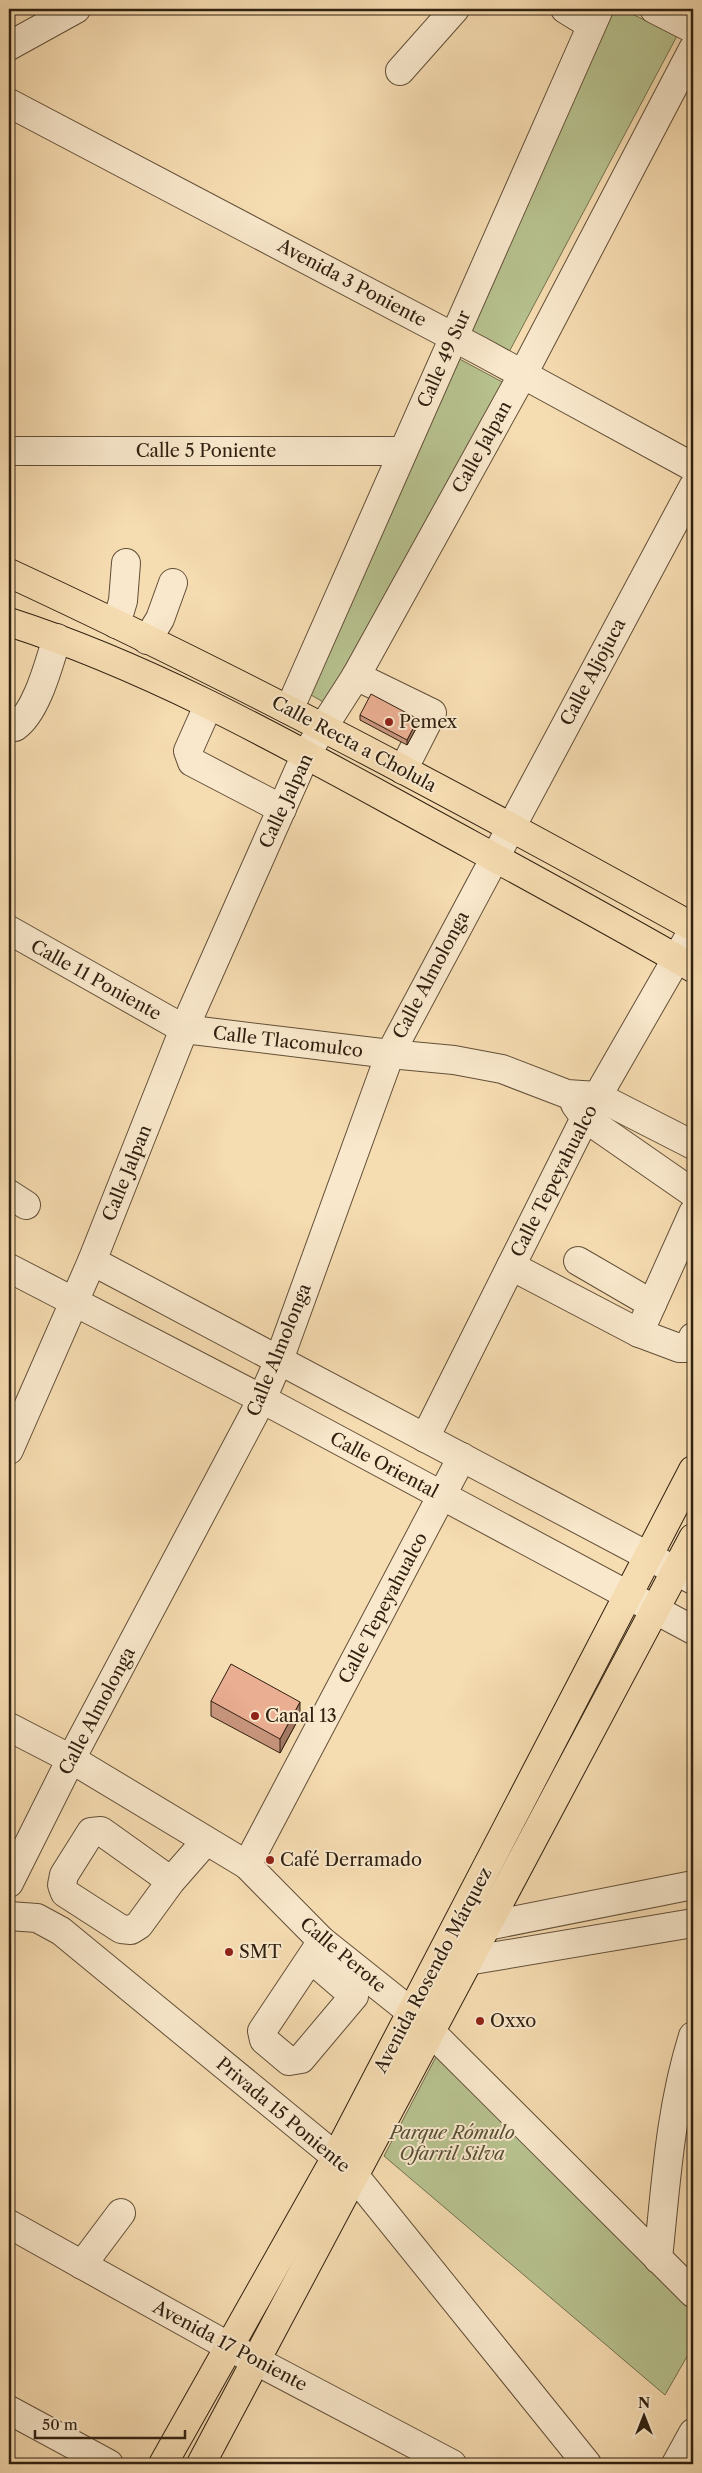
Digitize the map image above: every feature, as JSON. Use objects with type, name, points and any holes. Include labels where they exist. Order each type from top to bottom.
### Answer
[{"type":"main road","name":"Calle Recta a Cholula","points":[[9,573],[324,728],[510,826],[693,929]]},
{"type":"main road","name":"Calle Recta a Cholula","points":[[9,622],[57,638],[130,667],[306,754],[685,964]]},
{"type":"main road","name":"Avenida Rosendo Márquez","points":[[201,2464],[256,2361],[345,2166],[411,2012],[454,1933],[626,1596],[693,1470]]},
{"type":"main road","name":"Avenida Rosendo Márquez","points":[[163,2464],[228,2346],[431,2032],[654,1610],[685,1576],[693,1538]]},
{"type":"street","points":[[9,46],[76,9]]},
{"type":"street","points":[[400,71],[455,9]]},
{"type":"street","points":[[565,9],[595,17]]},
{"type":"street","points":[[654,9],[693,29]]},
{"type":"street","name":"Calle 49 Sur","points":[[289,710],[595,17]]},
{"type":"street","name":"Calle Jalpan","points":[[9,1450],[92,1261],[184,1029],[306,754],[356,676],[523,374],[693,49]]},
{"type":"street","name":"Avenida 3 Poniente","points":[[9,103],[523,374],[693,467]]},
{"type":"street","name":"Calle 5 Poniente","points":[[9,451],[403,450]]},
{"type":"street","name":"Calle Aljojuca","points":[[493,857],[693,487]]},
{"type":"street","points":[[116,624],[123,601],[126,563]]},
{"type":"street","points":[[147,640],[160,619],[173,583]]},
{"type":"street","points":[[9,726],[15,727],[24,721],[46,674],[57,638]]},
{"type":"street","points":[[356,676],[432,713],[403,770]]},
{"type":"street","points":[[208,706],[188,751],[192,762],[282,809]]},
{"type":"street","name":"Calle Almolonga","points":[[9,1883],[71,1759],[262,1399],[279,1360],[390,1054],[493,857]]},
{"type":"street","name":"Calle Tepeyahualco","points":[[425,1438],[591,1107],[685,964],[693,929]]},
{"type":"street","name":"Calle 11 Poniente","points":[[9,930],[184,1029]]},
{"type":"street","name":"Calle Tlacomulco","points":[[184,1029],[454,1060],[502,1068],[567,1094],[591,1107],[693,1145]]},
{"type":"street","name":"Calle Tlacomulco","points":[[591,1107],[693,1193]]},
{"type":"street","points":[[639,1332],[652,1304],[687,1247],[693,1213]]},
{"type":"street","points":[[92,1261],[685,1576]]},
{"type":"street","points":[[578,1261],[652,1304]]},
{"type":"street","points":[[511,1266],[639,1332],[679,1348],[688,1348],[693,1337]]},
{"type":"street","name":"Calle Oriental","points":[[9,1268],[262,1399],[626,1596],[693,1630]]},
{"type":"street","name":"Calle Tepeyahualco","points":[[247,1865],[462,1457]]},
{"type":"street","name":"Calle Perote","points":[[9,1727],[71,1759],[247,1865],[316,1950],[411,2012],[693,2293]]},
{"type":"street","points":[[171,1881],[206,1841]]},
{"type":"street","points":[[454,1933],[693,1885]]},
{"type":"street","name":"Privada 15 Poniente","points":[[9,1916],[38,1918],[61,1931],[345,2166],[587,2464]]},
{"type":"street","points":[[436,1966],[693,1923]]},
{"type":"street","points":[[658,2259],[672,2122],[684,2066],[693,2036]]},
{"type":"street","points":[[82,2265],[121,2213]]},
{"type":"street","name":"Avenida 17 Poniente","points":[[9,2224],[228,2346],[452,2464]]},
{"type":"street","points":[[9,2410],[109,2464]]},
{"type":"street","points":[[676,2464],[693,2432]]},
{"type":"green space","points":[[613,9],[622,9],[677,36],[509,352],[467,330]]},
{"type":"green space","points":[[454,356],[506,384],[330,706],[306,692]]},
{"type":"green space","name":"Parque Rómulo Ofarril Silva","points":[[438,2053],[693,2303],[693,2346],[665,2395],[384,2156]]},
{"type":"building","name":"Pemex","points":[[371,694],[418,719],[407,740],[360,715]]},
{"type":"building","name":"Canal 13","points":[[231,1664],[300,1702],[280,1739],[211,1701]]},
{"type":"place","name":"Pemex","points":[[389,722]]},
{"type":"place","name":"Canal 13","points":[[255,1716]]},
{"type":"place","name":"Café Derramado","points":[[270,1860]]},
{"type":"place","name":"SMT","points":[[229,1952]]},
{"type":"place","name":"Oxxo","points":[[480,2021]]}]
